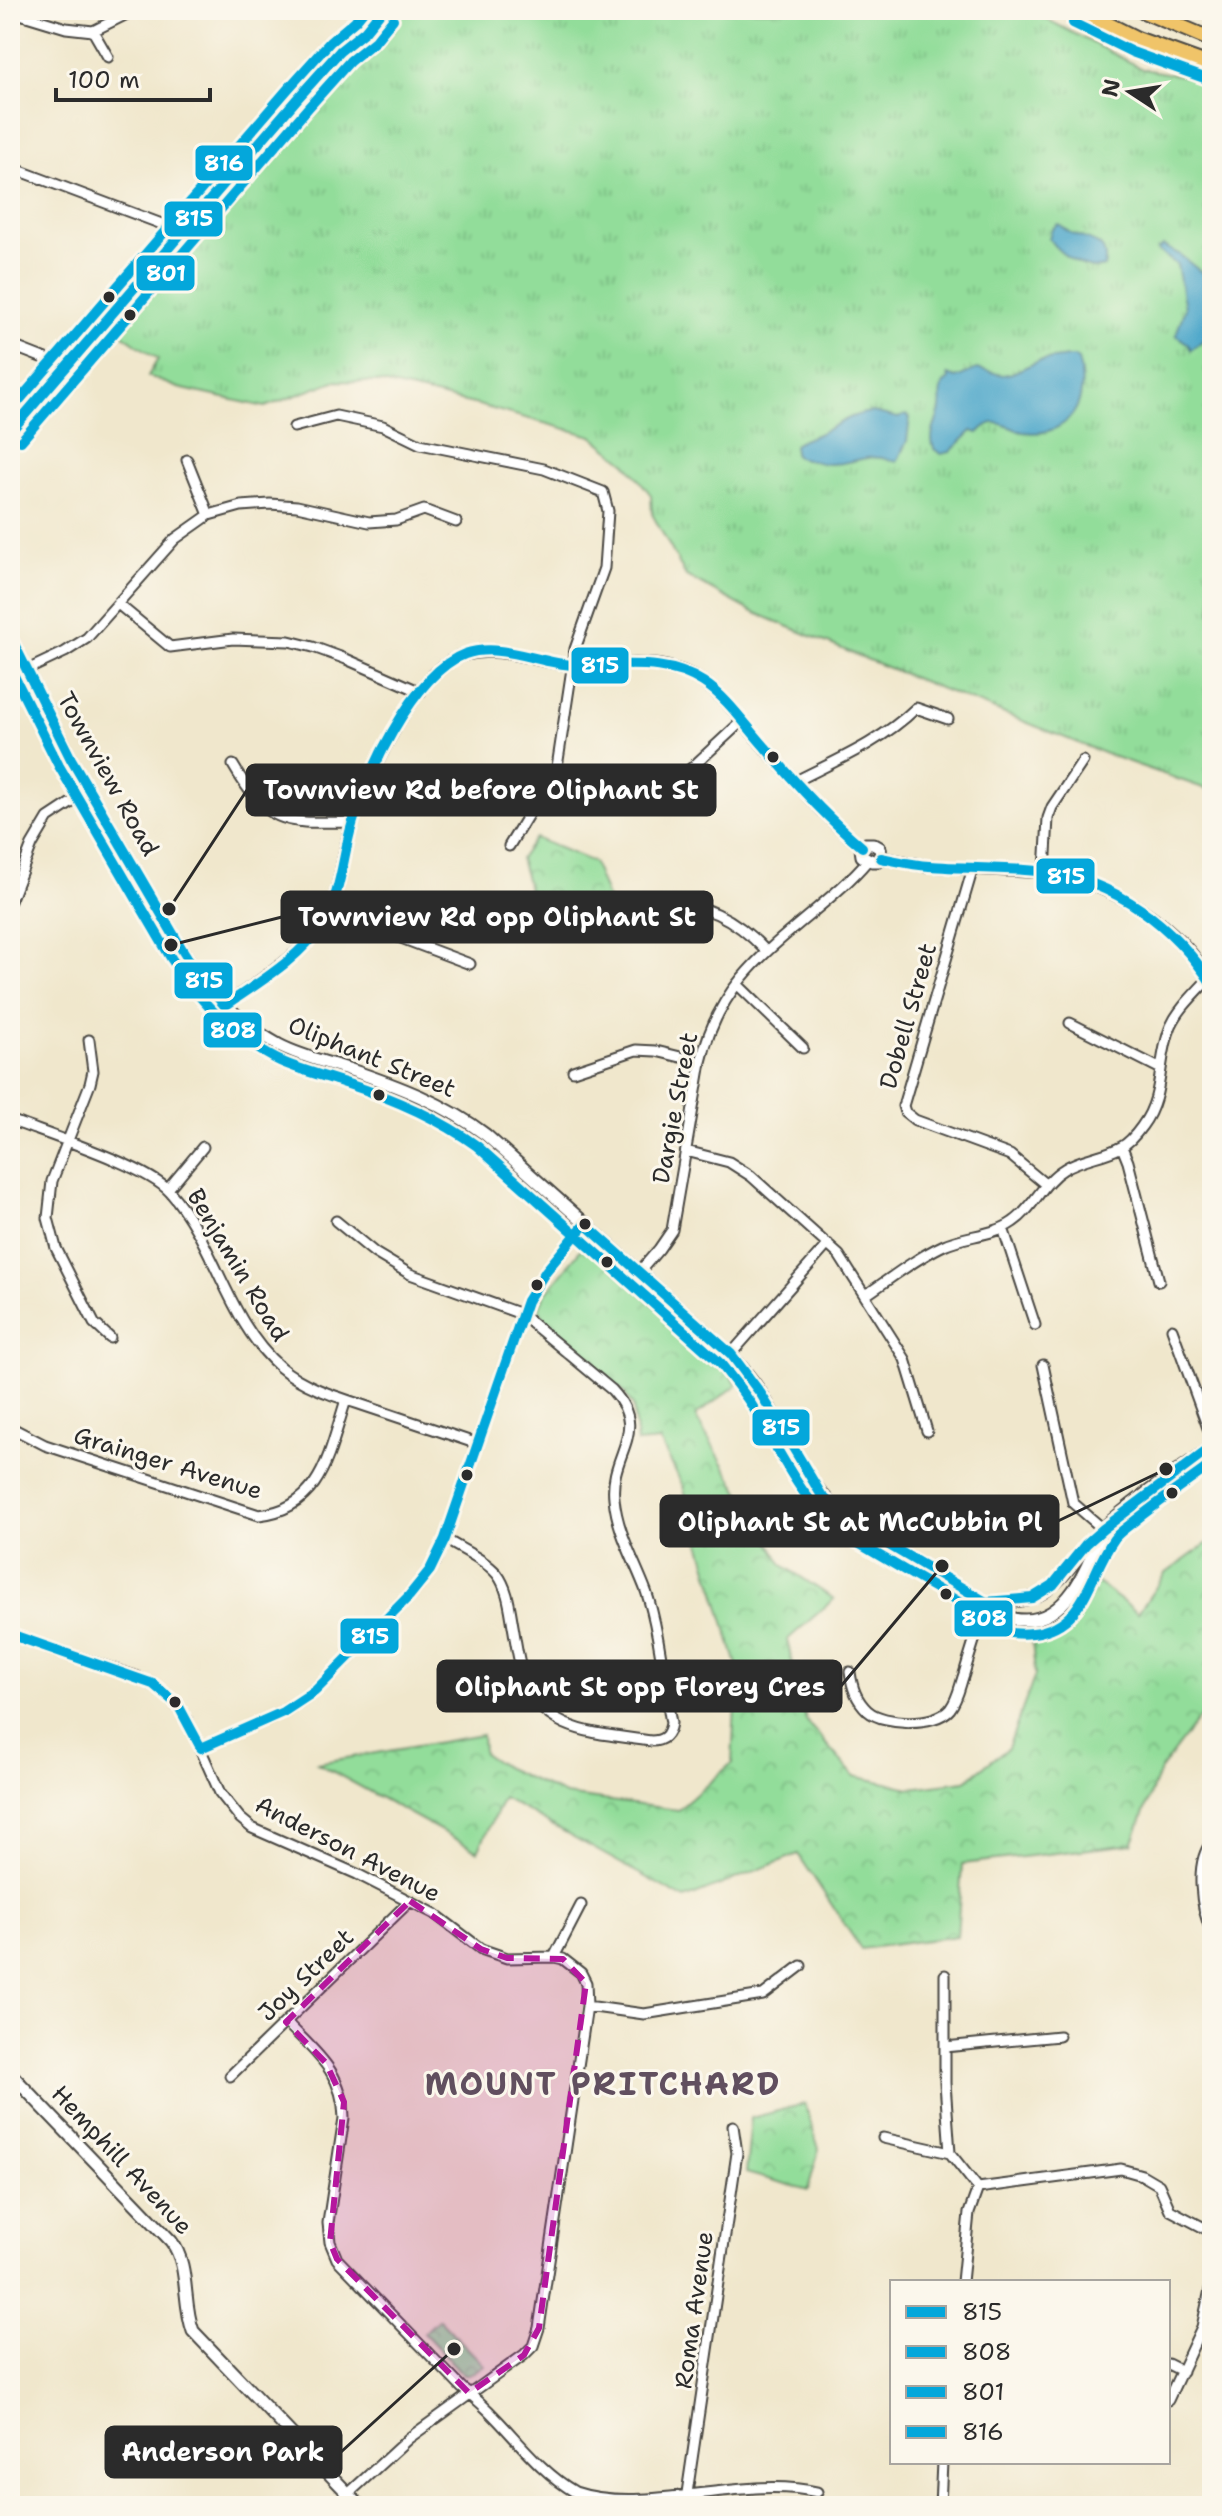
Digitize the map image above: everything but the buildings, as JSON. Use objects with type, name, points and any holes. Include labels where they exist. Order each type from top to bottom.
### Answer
[{"type":"main road","points":[[10,432],[340,51],[368,10]]},
{"type":"main road","points":[[340,51],[365,31],[382,10]]},
{"type":"main road","points":[[1079,10],[1137,39],[1208,65]]},
{"type":"main road","points":[[1141,10],[1212,40]]},
{"type":"street","points":[[10,11],[66,28],[93,31],[135,10]]},
{"type":"street","points":[[93,31],[108,57]]},
{"type":"street","points":[[10,167],[183,232]]},
{"type":"street","points":[[10,345],[66,367]]},
{"type":"street","points":[[294,427],[336,416],[383,426],[420,444],[544,469],[603,492],[608,511],[604,568],[575,649],[557,767],[509,846]]},
{"type":"street","points":[[187,460],[209,515]]},
{"type":"street","points":[[27,670],[77,646],[97,628],[175,539],[209,515],[241,506],[270,504],[297,506],[354,521],[382,522],[424,510],[456,522]]},
{"type":"street","points":[[118,604],[170,647],[233,639],[289,641],[346,659],[421,692]]},
{"type":"street","name":"Townview Road","points":[[10,636],[89,791],[195,970],[225,1006]]},
{"type":"street","points":[[225,1006],[302,948],[317,932],[329,911],[352,822],[389,737],[421,692],[448,662],[462,655],[495,650],[572,665],[643,663],[677,669],[703,682],[718,694],[826,817],[862,847]]},
{"type":"street","points":[[794,782],[889,732],[916,708],[948,719]]},
{"type":"street","points":[[671,787],[742,721]]},
{"type":"street","points":[[1045,872],[1048,818],[1083,761]]},
{"type":"street","points":[[233,765],[259,805],[279,818],[304,822],[352,822]]},
{"type":"street","points":[[10,901],[32,845],[48,818],[89,791]]},
{"type":"street","points":[[866,1295],[933,1251],[1003,1228],[1017,1220],[1059,1171],[1073,1163],[1122,1147],[1152,1111],[1172,1024],[1210,981],[1170,932],[1138,907],[1101,887],[1045,872],[926,866],[881,858],[875,862],[861,855],[862,847],[868,843],[878,846],[882,851],[881,858]]},
{"type":"street","name":"Dargie Street","points":[[640,1271],[672,1230],[701,1062],[723,1003],[766,951],[838,890],[868,860]]},
{"type":"street","name":"Dobell Street","points":[[973,868],[903,1106],[915,1120],[1010,1155],[1045,1184]]},
{"type":"street","points":[[609,931],[623,914],[641,908],[682,904],[702,907],[729,919],[752,935],[766,951]]},
{"type":"street","points":[[329,911],[470,964]]},
{"type":"street","points":[[737,984],[803,1048]]},
{"type":"street","name":"Oliphant Street","points":[[225,1006],[281,1046],[394,1085],[448,1108],[486,1135],[731,1354],[761,1394],[811,1480],[836,1511],[986,1602],[1001,1616],[1021,1620],[1044,1617],[1054,1611],[1078,1581],[1103,1529]]},
{"type":"street","points":[[1070,1023],[1161,1069]]},
{"type":"street","points":[[89,1040],[93,1071],[52,1181],[48,1218],[56,1248],[94,1323],[110,1338]]},
{"type":"street","points":[[573,1071],[636,1050],[656,1051],[701,1062]]},
{"type":"street","name":"Benjamin Road","points":[[10,1120],[121,1163],[168,1189],[190,1218],[242,1318],[270,1358],[301,1381],[346,1400],[478,1444]]},
{"type":"street","points":[[168,1189],[203,1147]]},
{"type":"street","points":[[1122,1147],[1159,1281]]},
{"type":"street","points":[[686,1151],[729,1162],[751,1176],[828,1244],[848,1267],[905,1359],[927,1431]]},
{"type":"street","points":[[336,1221],[375,1253],[410,1274],[521,1314],[623,1402],[629,1432],[614,1481],[616,1518],[650,1603],[671,1723],[668,1735],[651,1741],[580,1729],[552,1719],[534,1700],[523,1676],[503,1583],[485,1564],[445,1539]]},
{"type":"street","points":[[201,1748],[283,1711],[319,1688],[422,1581],[435,1563],[445,1539],[521,1314],[539,1280],[585,1224]]},
{"type":"street","points":[[1003,1228],[1035,1325]]},
{"type":"street","points":[[731,1354],[828,1244]]},
{"type":"street","points":[[1172,1329],[1212,1439]]},
{"type":"street","points":[[1043,1365],[1073,1503],[1103,1529]]},
{"type":"street","name":"Grainger Avenue","points":[[10,1427],[45,1445],[259,1515],[283,1510],[308,1495],[318,1481],[346,1400]]},
{"type":"street","name":"Oliphant Street","points":[[986,1602],[1021,1600],[1041,1593],[1062,1576],[1086,1544],[1103,1529],[1212,1447]]},
{"type":"street","points":[[850,1672],[853,1690],[865,1708],[876,1716],[934,1720],[955,1701],[986,1602]]},
{"type":"street","name":"Anderson Avenue","points":[[10,1634],[153,1684],[178,1705],[220,1793],[252,1828],[325,1859],[435,1914],[472,1943],[494,1954],[523,1959],[554,1957]]},
{"type":"street","points":[[1212,1842],[1207,1847],[1200,1884],[1205,1919],[1212,1932]]},
{"type":"street","name":"Joy Street","points":[[230,2076],[410,1901]]},
{"type":"street","points":[[335,2506],[409,2438],[533,2346],[587,2006],[586,1983],[581,1973],[573,1965],[554,1957],[581,1905]]},
{"type":"street","points":[[587,2006],[644,2014],[763,1995],[801,1966]]},
{"type":"street","points":[[945,1975],[950,2153],[978,2188]]},
{"type":"street","points":[[286,2022],[326,2063],[344,2102],[328,2223],[330,2242],[337,2259],[462,2388],[551,2474],[586,2497],[634,2505],[788,2488],[817,2492]]},
{"type":"street","points":[[945,2047],[1059,2036]]},
{"type":"street","name":"Hemphill Avenue","points":[[10,2073],[178,2250],[193,2331],[360,2506]]},
{"type":"street","name":"Roma Avenue","points":[[686,2500],[737,2153],[733,2126]]},
{"type":"street","points":[[883,2138],[950,2153]]},
{"type":"street","points":[[978,2188],[1121,2169],[1142,2175],[1159,2185],[1170,2210],[1212,2232]]},
{"type":"street","points":[[962,2280],[969,2213],[978,2188]]},
{"type":"street","points":[[1170,2396],[1206,2315],[1212,2280]]},
{"type":"street","points":[[1170,2365],[1182,2371]]},
{"type":"street","points":[[940,2506],[942,2464]]},
{"type":"highlighted area","points":[[410,1901],[481,1949],[507,1958],[563,1959],[586,1983],[539,2328],[524,2355],[469,2393],[337,2259],[330,2242],[344,2102],[326,2063],[286,2022]]},
{"type":"green space","points":[[404,10],[1029,10],[1143,69],[1212,81],[1212,791],[1106,754],[866,659],[751,611],[686,576],[652,514],[651,495],[626,463],[592,436],[378,382],[334,381],[265,407],[178,388],[148,376],[158,359],[119,332],[228,200]]},
{"type":"green space","points":[[535,838],[593,862],[613,913],[593,935],[540,926],[520,859]]},
{"type":"green space","points":[[586,1243],[730,1374],[737,1385],[695,1416],[783,1565],[834,1599],[787,1640],[806,1721],[854,1776],[910,1788],[965,1781],[1008,1748],[1035,1675],[1032,1638],[1070,1620],[1096,1582],[1138,1613],[1165,1574],[1212,1540],[1212,1701],[1160,1770],[1132,1844],[962,1864],[957,1936],[861,1949],[798,1854],[685,1899],[503,1798],[478,1851],[317,1763],[482,1735],[483,1753],[506,1768],[565,1795],[678,1810],[732,1763],[737,1665],[683,1486],[660,1441],[637,1443],[633,1406],[624,1392],[548,1324],[539,1308],[545,1294]]},
{"type":"green space","points":[[805,2104],[819,2149],[808,2190],[746,2173],[751,2118]]},
{"type":"green space","points":[[439,2319],[484,2365],[464,2375],[424,2333]]},
{"type":"water","points":[[1058,224],[1102,247],[1104,267],[1081,265],[1059,251],[1049,239],[1051,230]]},
{"type":"water","points":[[1163,246],[1179,254],[1212,281],[1212,333],[1191,350],[1176,335],[1185,308],[1177,265],[1157,250]]},
{"type":"water","points":[[1068,357],[1078,360],[1081,391],[1078,404],[1064,423],[1039,432],[1023,432],[993,423],[978,433],[972,431],[950,452],[941,454],[934,449],[932,434],[940,409],[941,390],[949,379],[948,375],[956,378],[977,369],[1003,375],[1039,361]]},
{"type":"water","points":[[873,412],[898,418],[910,417],[907,441],[897,462],[869,458],[825,464],[794,454],[794,445],[801,441],[853,416]]},
{"type":"transit line","name":"816","points":[[10,411],[287,90],[364,10]]},
{"type":"transit line","name":"815","points":[[10,432],[297,99],[382,10]]},
{"type":"transit line","name":"801","points":[[21,441],[308,108],[393,19]]},
{"type":"transit line","name":"801","points":[[1073,23],[1132,52],[1207,79]]},
{"type":"transit line","name":"815","points":[[10,636],[71,759],[183,951],[225,1006],[302,949],[322,924],[337,891],[350,832],[378,758],[409,705],[427,683],[446,665],[465,654],[492,650],[573,665],[656,666],[687,674],[720,696],[811,799],[862,847]]},
{"type":"transit line","name":"808","points":[[10,668],[59,766],[171,958],[192,988],[217,1015],[244,1039],[276,1059],[397,1102],[430,1117],[477,1146],[721,1364],[751,1404],[804,1492],[830,1523],[846,1536],[978,1613],[996,1628],[1016,1634],[1033,1633],[1051,1628],[1076,1610],[1105,1553],[1118,1535],[1212,1464]]},
{"type":"transit line","name":"815","points":[[881,858],[923,865],[1045,872],[1096,885],[1119,896],[1161,925],[1180,943],[1212,984]]},
{"type":"transit line","name":"815","points":[[10,1634],[153,1684],[178,1705],[201,1748],[283,1712],[315,1691],[409,1596],[430,1570],[445,1539],[527,1301],[546,1271],[585,1224],[731,1354],[761,1394],[822,1496],[853,1524],[986,1602],[1032,1598],[1053,1585],[1086,1544],[1103,1529],[1212,1447]]},
{"type":"place","name":"Townview Rd before Oliphant St","points":[[169,909]]},
{"type":"place","name":"Townview Rd opp Oliphant St","points":[[171,945]]},
{"type":"place","name":"Oliphant St at McCubbin Pl","points":[[1166,1469]]},
{"type":"place","name":"Oliphant St opp Florey Cres","points":[[942,1566]]},
{"type":"place","name":"Anderson Park","points":[[454,2349]]},
{"type":"district","name":"MOUNT PRITCHARD","points":[[603,2084]]}]
